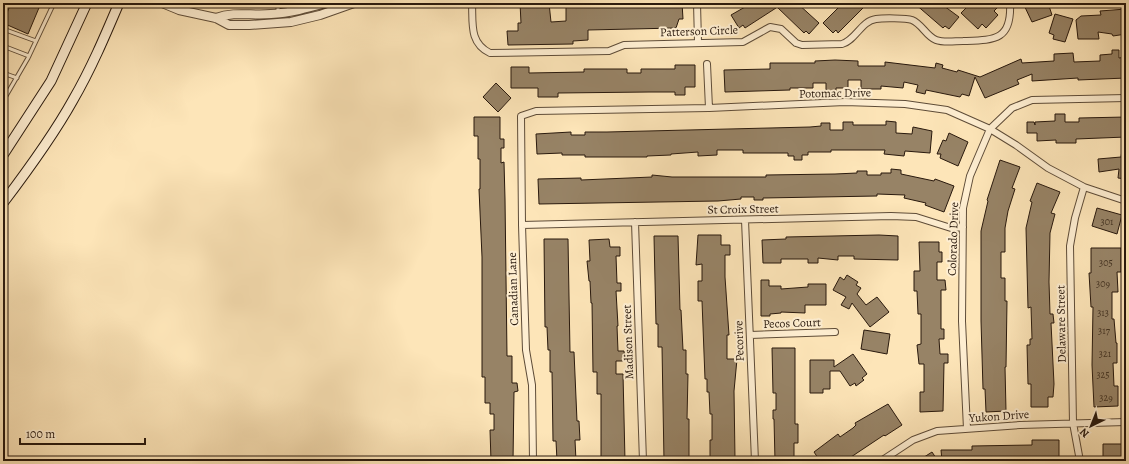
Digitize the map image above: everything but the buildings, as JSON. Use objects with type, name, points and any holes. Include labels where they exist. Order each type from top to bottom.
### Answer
[{"type":"main road","points":[[3,155],[51,81],[87,3]]},
{"type":"main road","points":[[3,203],[36,159],[73,100],[104,40],[119,3]]},
{"type":"street","points":[[162,3],[179,10],[216,18],[229,25],[280,24],[320,15],[354,3]]},
{"type":"street","points":[[216,18],[228,13],[278,13],[326,3]]},
{"type":"street","name":"Patterson Circle","points":[[472,3],[474,37],[482,49],[490,53],[609,51],[624,45],[743,42],[770,27],[781,29],[796,43],[802,45],[842,44],[847,42],[866,24],[875,19],[911,19],[937,40],[989,40],[999,35],[1009,25],[1011,19],[1010,3]]},
{"type":"street","points":[[697,3],[698,42]]},
{"type":"street","points":[[707,64],[710,108]]},
{"type":"street","name":"Colorado Drive","points":[[967,429],[962,321],[963,208],[970,176],[990,129],[1012,108],[1032,100],[1126,98]]},
{"type":"street","name":"Potomac Drive","points":[[522,116],[536,111],[710,108],[845,102],[905,104],[947,110],[990,129],[1016,145],[1048,168],[1084,187],[1126,201]]},
{"type":"street","name":"Canadian Lane","points":[[522,116],[522,225],[526,350],[532,385],[533,461]]},
{"type":"street","name":"Delaware Street","points":[[1080,461],[1073,423],[1070,246],[1075,218],[1084,187]]},
{"type":"street","name":"St Croix Street","points":[[522,225],[891,216],[916,217],[951,228],[963,227]]},
{"type":"street","name":"Pecorive","points":[[745,220],[755,461]]},
{"type":"street","name":"Madison Street","points":[[635,222],[643,461]]},
{"type":"street","name":"Pecos Court","points":[[750,335],[836,332]]},
{"type":"street","name":"Yukon Drive","points":[[881,461],[913,440],[937,431],[1073,423],[1126,422]]},
{"type":"lane","points":[[3,102],[29,56],[54,3]]},
{"type":"lane","points":[[278,3],[280,24]]},
{"type":"lane","points":[[3,29],[36,41]]},
{"type":"lane","points":[[3,46],[29,56]]},
{"type":"lane","points":[[3,73],[17,78]]}]
